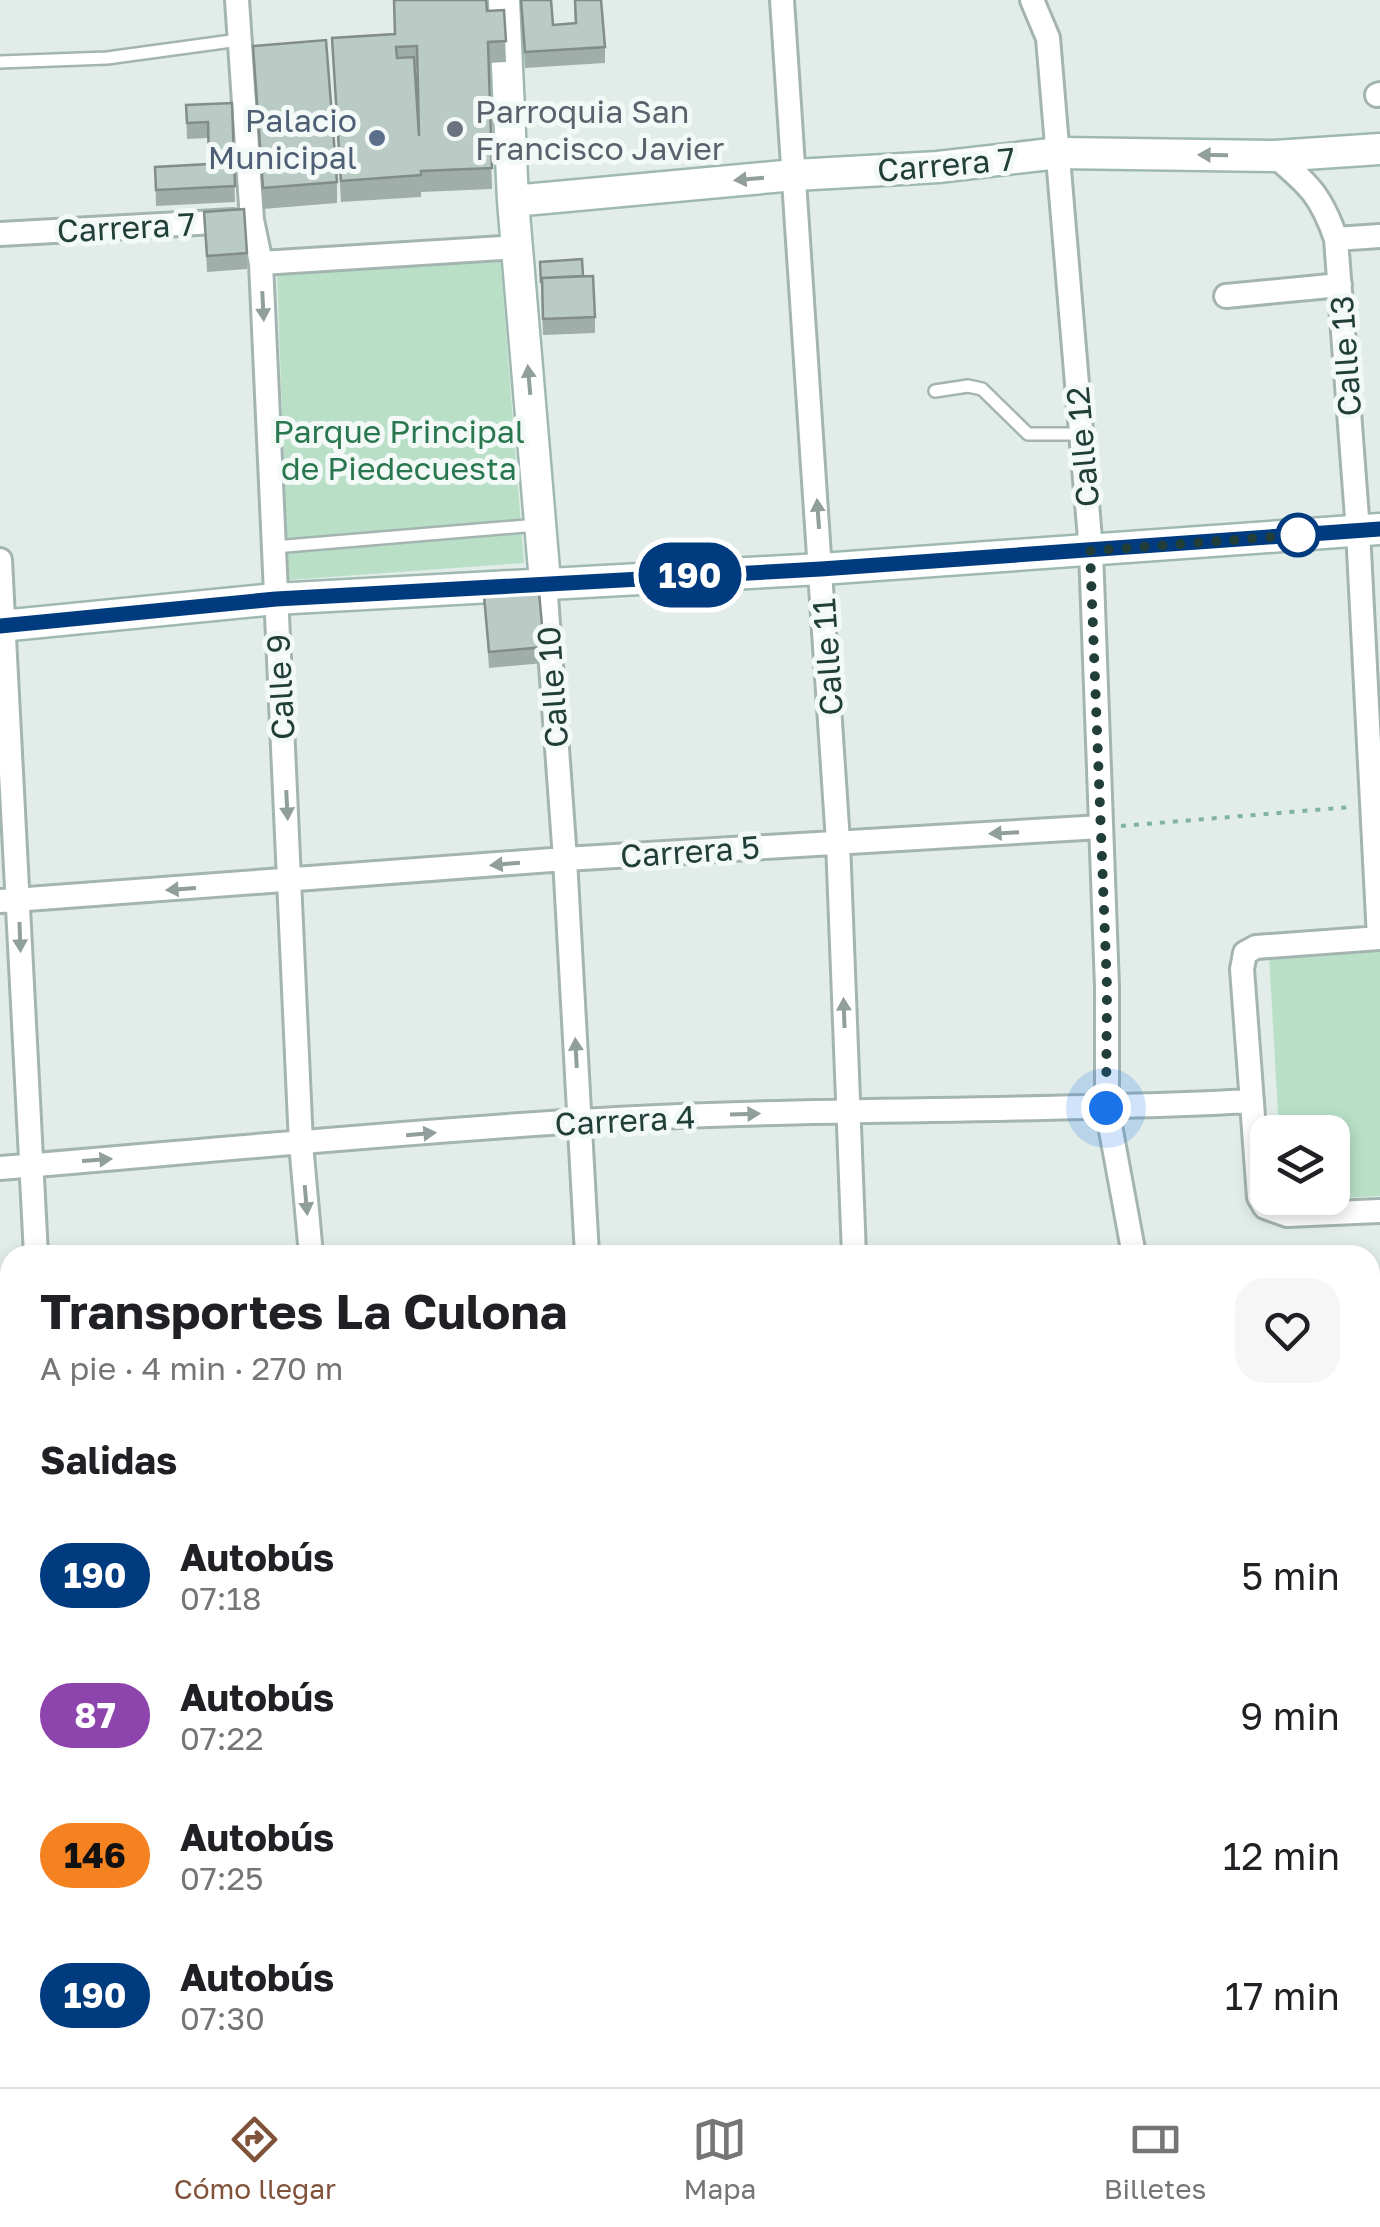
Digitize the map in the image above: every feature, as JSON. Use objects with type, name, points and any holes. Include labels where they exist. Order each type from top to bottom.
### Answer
[{"type":"street","name":"Calle 9","points":[[238,0],[252,220],[261,263],[301,1144],[309,1245]]},
{"type":"street","name":"Calle 10","points":[[504,0],[513,201],[542,524],[586,1245]]},
{"type":"street","name":"Calle 11","points":[[782,0],[838,842],[854,1245]]},
{"type":"street","name":"Calle 12","points":[[1032,0],[1048,38],[1090,551],[1107,987],[1106,1108],[1132,1245]]},
{"type":"street","name":"Carrera 7","points":[[513,201],[795,175],[938,168],[1059,152],[1274,156],[1380,149]]},
{"type":"street","name":"Calle 13","points":[[1274,156],[1314,189],[1336,239],[1369,530],[1380,938]]},
{"type":"street","name":"Carrera 7","points":[[0,234],[252,220]]},
{"type":"street","points":[[1336,239],[1380,236]]},
{"type":"street","points":[[261,263],[517,247]]},
{"type":"street","points":[[1226,296],[1340,285]]},
{"type":"street","points":[[2,625],[276,599],[821,569],[1369,530]]},
{"type":"street","points":[[0,560],[9,900],[35,1245]]},
{"type":"street","name":"Carrera 5","points":[[9,900],[565,859],[1102,828]]},
{"type":"street","points":[[1380,938],[1269,945],[1245,953],[1242,969],[1260,1197],[1265,1207],[1287,1216],[1380,1211]]},
{"type":"street","name":"Carrera 4","points":[[0,1168],[580,1121],[848,1110],[1106,1108],[1252,1101]]},
{"type":"lane","points":[[0,62],[107,58],[240,40]]},
{"type":"lane","points":[[935,392],[968,386],[982,389],[1028,434],[1081,434]]},
{"type":"lane","points":[[274,547],[542,524]]},
{"type":"path","points":[[1102,828],[1375,805]]},
{"type":"green space","name":"Parque Principal de Piedecuesta","points":[[500,254],[524,563],[288,580],[277,273]]},
{"type":"green space","points":[[1380,947],[1380,1196],[1350,1198],[1350,1115],[1278,1115],[1269,954]]},
{"type":"building","points":[[394,0],[486,0],[487,11],[504,10],[506,41],[488,42],[492,168],[421,171],[421,175],[341,181],[332,38],[395,34]],"holes":[[[417,46],[419,136],[414,57],[397,58],[396,47]]]},
{"type":"building","points":[[521,0],[551,0],[553,25],[576,23],[575,0],[601,0],[605,47],[525,52]]},
{"type":"building","points":[[326,40],[337,182],[263,188],[253,46]]},
{"type":"building","points":[[232,103],[235,186],[156,190],[155,167],[209,164],[208,122],[187,123],[186,105]]},
{"type":"building","points":[[244,209],[247,253],[207,256],[204,212]]},
{"type":"building","points":[[582,259],[583,276],[542,278],[541,283],[540,262]]},
{"type":"building","points":[[593,276],[595,317],[543,319],[542,278]]},
{"type":"building","points":[[539,592],[544,647],[489,652],[484,596]]},
{"type":"bus line","name":"190","points":[[0,626],[276,599],[821,569],[1380,529]]},
{"type":"place","name":"Parroquia San Francisco Javier","points":[[455,129]]},
{"type":"place","name":"Palacio Municipal","points":[[377,138]]},
{"type":"route","points":[[1106,1108],[1107,987],[1090,551],[1298,535]]}]
